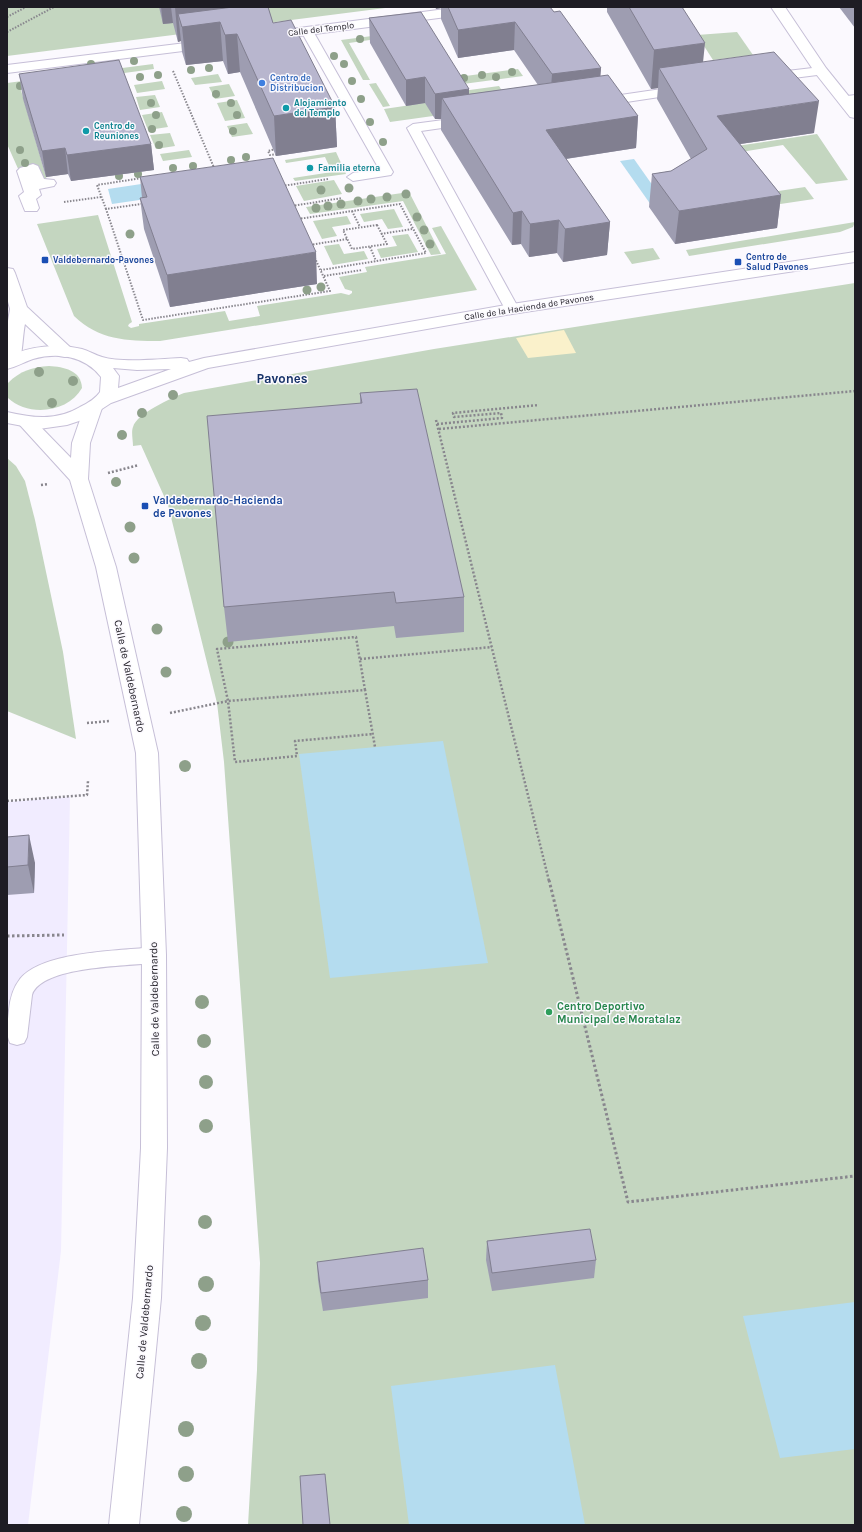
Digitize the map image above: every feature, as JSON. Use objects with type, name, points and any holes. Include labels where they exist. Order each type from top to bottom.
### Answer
[{"type":"street","name":"Calle del Templo","points":[[257,38],[493,7]]},
{"type":"street","points":[[778,7],[821,70],[849,99],[855,114]]},
{"type":"street","points":[[7,70],[226,42]]},
{"type":"street","points":[[28,208],[27,196],[33,195],[25,171],[33,169],[38,184],[48,183]]},
{"type":"street","name":"Calle de la Hacienda de Pavones","points":[[99,362],[137,365],[204,363],[512,309],[853,256]]},
{"type":"street","points":[[7,273],[19,309],[65,352]]},
{"type":"street","points":[[19,309],[10,362],[36,353],[65,352],[82,354],[99,362]]},
{"type":"street","name":"Calle de Valdebernardo","points":[[99,362],[110,376],[109,392],[98,403],[81,443],[79,479],[106,567],[147,753],[154,955],[154,1148],[147,1298],[124,1525]]},
{"type":"street","name":"Calle de la Hacienda de Pavones","points":[[13,419],[60,422],[80,416],[98,403],[204,363]]},
{"type":"street","name":"Calle de Valdebernardo","points":[[13,419],[54,450],[79,479]]},
{"type":"lane","points":[[307,31],[387,172],[354,177]]},
{"type":"lane","points":[[755,80],[821,70]]},
{"type":"lane","points":[[584,104],[693,88]]},
{"type":"lane","points":[[475,119],[413,128],[512,309]]},
{"type":"lane","points":[[17,1037],[23,990],[36,976],[54,967],[67,964],[154,955]]},
{"type":"path","points":[[7,17],[26,7]]},
{"type":"path","points":[[7,32],[54,7]]},
{"type":"path","points":[[172,69],[217,174]]},
{"type":"path","points":[[279,149],[268,151],[270,155],[283,153]]},
{"type":"path","points":[[206,169],[221,167]]},
{"type":"path","points":[[143,178],[97,185],[143,320],[330,291],[278,178]]},
{"type":"path","points":[[106,209],[332,179]]},
{"type":"path","points":[[223,186],[226,192]]},
{"type":"path","points":[[166,194],[168,200]]},
{"type":"path","points":[[93,198],[101,197]]},
{"type":"path","points":[[291,206],[349,197]]},
{"type":"path","points":[[298,220],[400,204],[426,253],[321,270]]},
{"type":"path","points":[[352,211],[360,227]]},
{"type":"path","points":[[377,225],[387,244],[352,249],[343,230],[360,227],[377,225]]},
{"type":"path","points":[[381,234],[412,229]]},
{"type":"path","points":[[310,245],[347,239]]},
{"type":"path","points":[[370,247],[376,261]]},
{"type":"path","points":[[324,276],[362,270]]},
{"type":"path","points":[[439,429],[855,391]]},
{"type":"path","points":[[437,424],[502,418],[500,413],[454,417],[453,413],[539,405]]},
{"type":"path","points":[[436,420],[628,1202],[855,1176]]},
{"type":"path","points":[[105,474],[139,465]]},
{"type":"path","points":[[373,734],[295,741],[297,756],[235,762],[228,701],[217,649],[356,636],[365,690],[373,734],[375,746]]},
{"type":"path","points":[[360,659],[492,647]]},
{"type":"path","points":[[168,713],[228,701],[365,690]]},
{"type":"path","points":[[87,723],[110,721]]},
{"type":"path","points":[[7,801],[87,795],[88,781]]},
{"type":"path","points":[[7,936],[68,935]]},
{"type":"shaded area","points":[[70,797],[61,1251],[28,1525],[7,1525],[7,802]]},
{"type":"green space","points":[[7,7],[393,7],[7,56]]},
{"type":"green space","points":[[737,32],[753,55],[713,60],[697,35]]},
{"type":"green space","points":[[411,34],[349,43],[370,80],[363,80],[341,40],[372,36]]},
{"type":"green space","points":[[153,64],[154,69],[20,87],[49,187],[28,191],[7,144],[7,83]]},
{"type":"green space","points":[[518,69],[523,76],[463,84],[458,77]]},
{"type":"green space","points":[[218,74],[222,82],[195,85],[191,78]]},
{"type":"green space","points":[[162,81],[165,89],[137,93],[134,85]]},
{"type":"green space","points":[[376,83],[390,106],[383,107],[369,84]]},
{"type":"green space","points":[[229,84],[235,96],[215,99],[209,87]]},
{"type":"green space","points":[[499,86],[511,105],[390,122],[384,109],[458,98],[455,92]]},
{"type":"green space","points":[[155,95],[160,107],[140,110],[136,97]]},
{"type":"green space","points":[[237,100],[245,118],[225,121],[217,103]]},
{"type":"green space","points":[[162,112],[168,127],[148,130],[142,115]]},
{"type":"green space","points":[[247,123],[253,134],[232,137],[227,126]]},
{"type":"green space","points":[[170,133],[175,146],[156,149],[150,135]]},
{"type":"green space","points":[[817,134],[848,180],[816,184],[783,145],[735,153],[730,147]]},
{"type":"green space","points":[[189,150],[192,157],[163,161],[160,154]]},
{"type":"green space","points":[[336,152],[346,174],[295,181],[293,178],[332,172],[325,157],[286,163],[285,160]]},
{"type":"green space","points":[[334,180],[342,194],[304,201],[296,186]]},
{"type":"green space","points":[[805,187],[814,199],[761,207],[752,195]]},
{"type":"green space","points":[[409,192],[441,254],[431,255],[403,201],[310,214],[306,207]]},
{"type":"green space","points":[[394,209],[403,227],[388,229],[382,219],[364,222],[360,214]]},
{"type":"green space","points":[[98,215],[132,322],[128,326],[131,328],[139,326],[139,324],[225,311],[229,321],[260,316],[257,306],[341,293],[349,295],[352,291],[345,289],[339,277],[367,272],[365,267],[446,254],[432,228],[441,226],[477,290],[160,341],[114,338],[93,330],[74,316],[37,224]]},
{"type":"green space","points":[[347,216],[351,224],[332,227],[337,236],[322,239],[313,221]]},
{"type":"green space","points":[[855,222],[853,227],[840,232],[689,256],[686,250]]},
{"type":"green space","points":[[408,234],[418,252],[381,258],[377,249],[397,246],[392,236]]},
{"type":"green space","points":[[339,244],[344,254],[364,251],[368,259],[333,265],[324,246]]},
{"type":"green space","points":[[653,248],[660,259],[632,264],[624,252]]},
{"type":"green space","name":"Centro Deportivo Municipal de Moratalaz","points":[[855,283],[855,1525],[248,1525],[257,1370],[260,1263],[224,762],[217,703],[168,505],[141,445],[133,446],[132,429],[141,416],[148,411],[184,393],[434,349]]},
{"type":"green space","points":[[49,366],[66,369],[75,373],[79,377],[82,388],[76,396],[67,403],[47,410],[26,408],[16,404],[8,398],[8,383],[17,375],[37,367]]},
{"type":"green space","points":[[7,458],[16,466],[25,481],[35,520],[63,652],[76,739],[7,711]]},
{"type":"sand","points":[[564,330],[576,353],[528,358],[516,338]]},
{"type":"water","points":[[634,159],[665,203],[651,205],[620,161]]},
{"type":"water","points":[[148,183],[153,198],[112,204],[108,189]]},
{"type":"water","points":[[443,741],[488,963],[330,978],[299,754]]},
{"type":"water","points":[[855,1302],[855,1449],[780,1458],[743,1316]]},
{"type":"water","points":[[555,1365],[585,1525],[409,1525],[391,1386]]},
{"type":"building","points":[[233,7],[268,7],[273,23],[291,20],[335,107],[274,116],[237,34],[225,35],[220,22],[182,27],[178,14]]},
{"type":"building","points":[[448,7],[550,7],[554,12],[560,11],[601,68],[552,74],[515,22],[458,30]]},
{"type":"building","points":[[629,7],[682,7],[705,43],[654,50]]},
{"type":"building","points":[[421,12],[469,89],[435,94],[425,77],[406,80],[369,18]]},
{"type":"building","points":[[774,52],[819,101],[717,116],[781,195],[679,211],[652,174],[671,171],[707,149],[659,68]]},
{"type":"building","name":"Centro de Reuniones","points":[[119,60],[151,144],[67,155],[65,148],[42,151],[19,74]]},
{"type":"building","points":[[608,75],[638,116],[546,130],[610,222],[565,229],[559,220],[530,224],[522,211],[513,213],[442,98]]},
{"type":"building","points":[[273,158],[316,252],[167,275],[140,198],[147,197],[140,177]]},
{"type":"building","points":[[417,389],[464,597],[396,603],[394,592],[224,607],[207,416],[362,403],[360,393]]},
{"type":"building","points":[[29,835],[28,865],[7,867],[7,837]]},
{"type":"building","points":[[590,1229],[596,1260],[492,1273],[487,1241]]},
{"type":"building","points":[[423,1248],[428,1280],[321,1293],[317,1262]]},
{"type":"building","points":[[325,1474],[330,1525],[303,1525],[300,1476]]},
{"type":"place","name":"Centro de Distribucion","points":[[262,83]]},
{"type":"place","name":"Alojamiento del Templo","points":[[286,108]]},
{"type":"place","name":"Centro de Reuniones","points":[[86,131]]},
{"type":"place","name":"Familia eterna","points":[[310,168]]},
{"type":"place","name":"Valdebernardo-Pavones","points":[[45,260]]},
{"type":"place","name":"Centro de Salud Pavones","points":[[738,262]]},
{"type":"place","name":"Valdebernardo-Hacienda de Pavones","points":[[145,506]]},
{"type":"place","name":"Centro Deportivo Municipal de Moratalaz","points":[[549,1012]]},
{"type":"district","name":"Pavones","points":[[282,378]]}]
